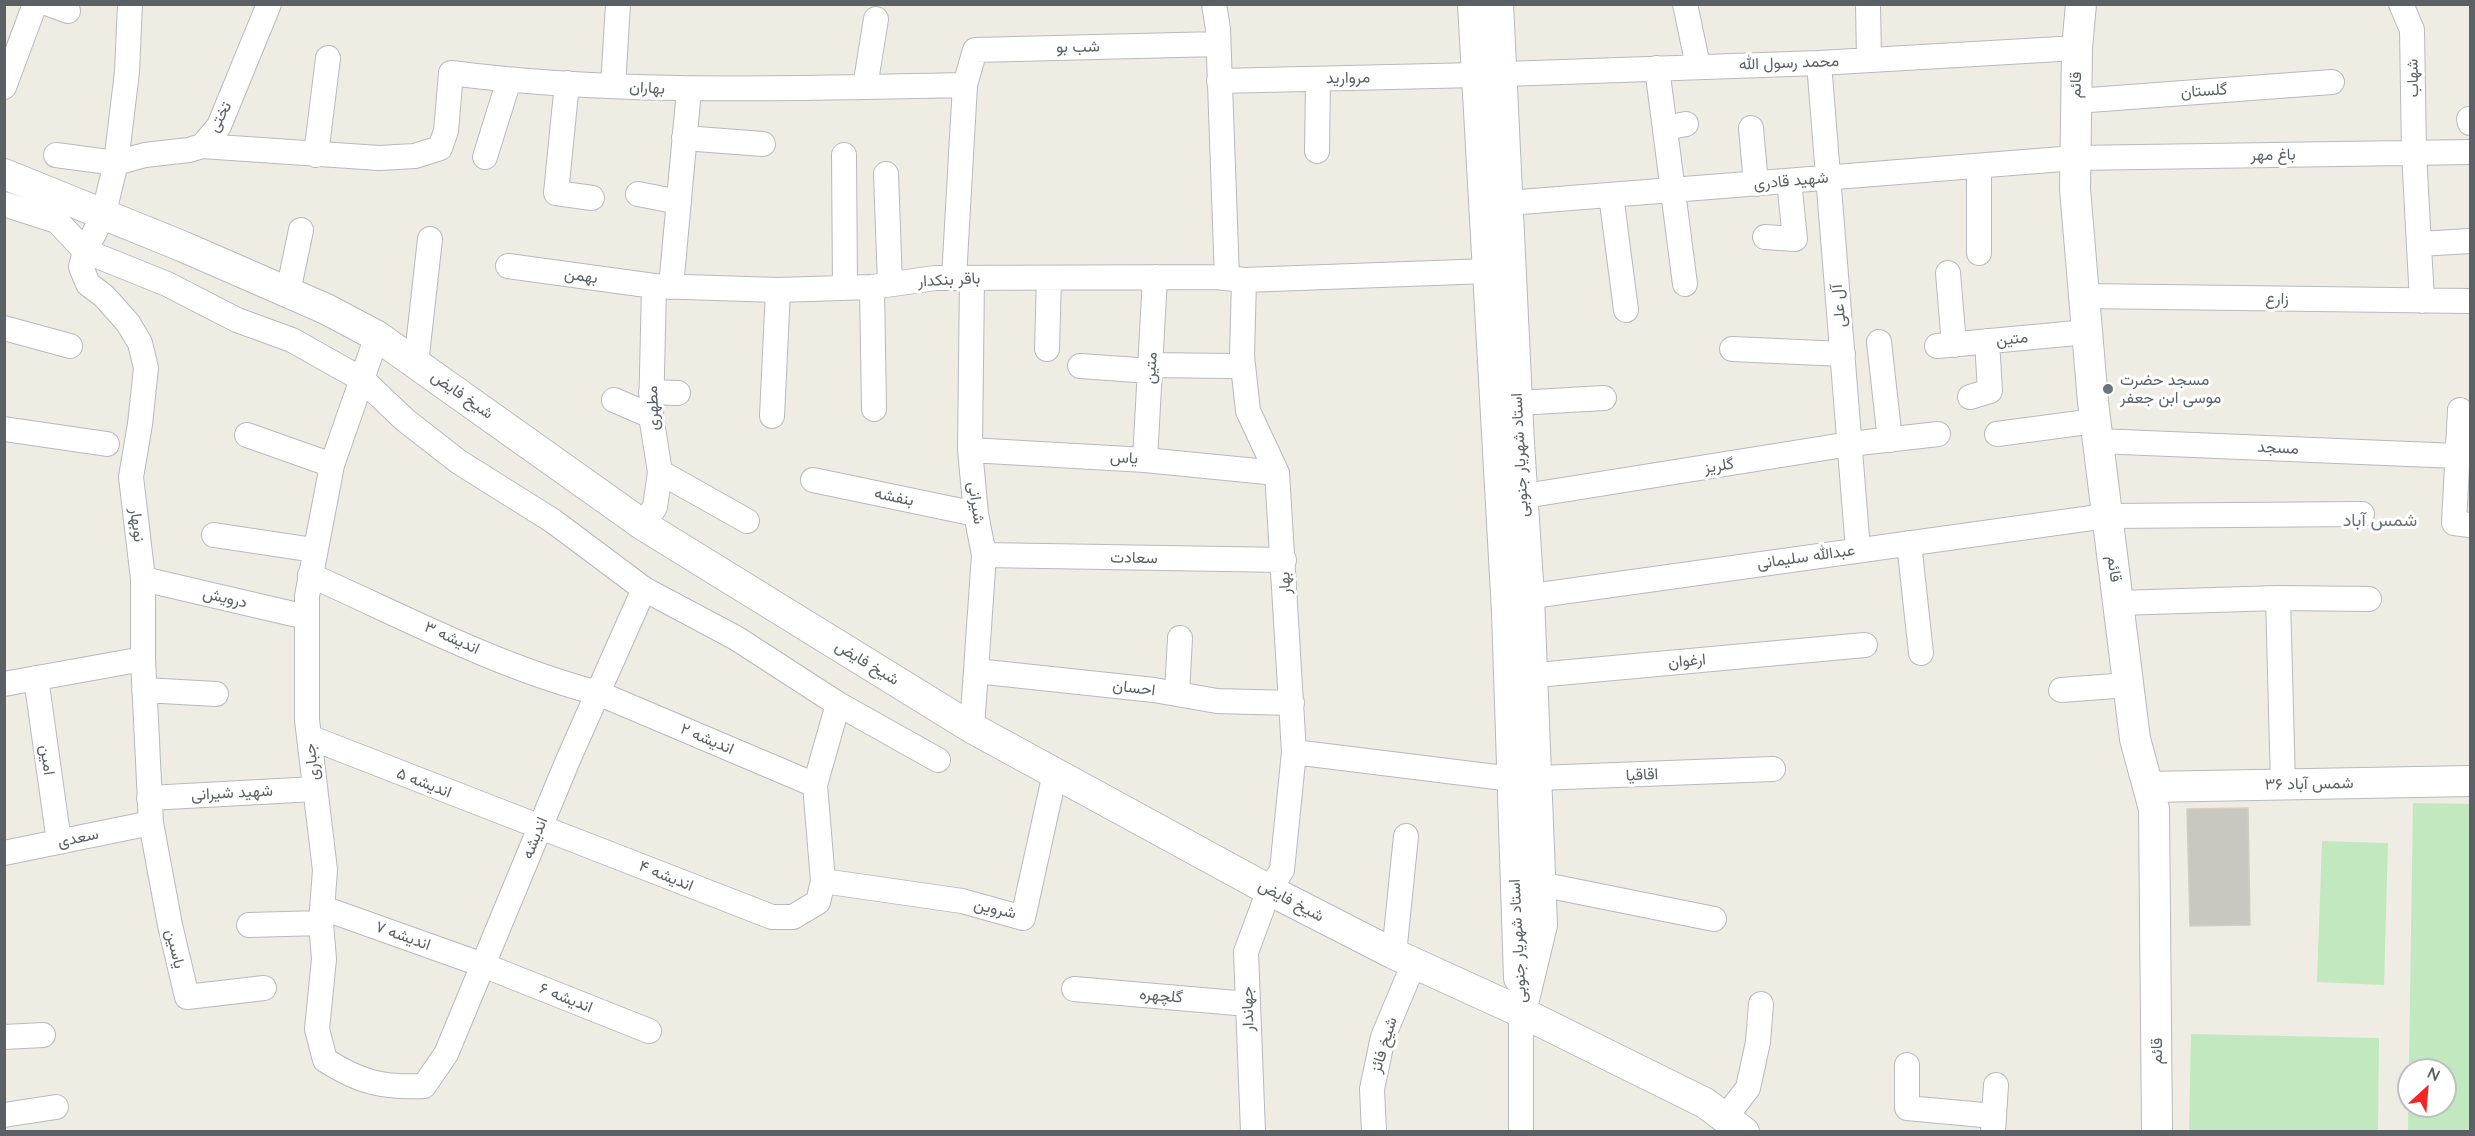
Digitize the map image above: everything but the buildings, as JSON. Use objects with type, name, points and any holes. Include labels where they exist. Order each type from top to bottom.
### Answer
[{"type":"street","points":[[4,87],[11,52],[35,4]]},
{"type":"street","points":[[85,251],[103,216],[116,163],[127,72],[130,4]]},
{"type":"street","name":"تختی","points":[[116,163],[202,146],[219,126],[269,4]]},
{"type":"street","points":[[612,86],[618,4]]},
{"type":"street","points":[[1214,4],[1235,279]]},
{"type":"street","name":"استاد شهریار جنوبی","points":[[1473,4],[1489,74],[1508,203],[1506,402],[1518,598],[1527,882],[1521,1012]]},
{"type":"street","name":"استاد شهریار جنوبی","points":[[1498,4],[1489,74],[1488,271],[1506,402]]},
{"type":"street","points":[[1685,4],[1698,66]]},
{"type":"street","points":[[1869,4],[1869,60]]},
{"type":"street","name":"قائم","points":[[2081,4],[2077,48],[2075,189],[2087,332],[2106,516],[2135,739],[2154,809],[2157,1131]]},
{"type":"street","name":"شهاب","points":[[2401,4],[2412,30],[2414,153],[2422,301]]},
{"type":"street","points":[[865,87],[876,19]]},
{"type":"street","name":"شب بو","points":[[965,85],[975,50],[1218,44]]},
{"type":"street","name":"محمد رسول الله","points":[[1489,74],[1819,63],[2077,48]]},
{"type":"street","points":[[316,155],[328,58]]},
{"type":"street","name":"آل علی","points":[[1819,63],[1858,550]]},
{"type":"street","points":[[1658,68],[1676,126],[1672,190],[1685,284]]},
{"type":"street","name":"بهاران","points":[[202,146],[379,158],[415,156],[440,148],[446,131],[451,72],[509,80],[688,90],[965,85]]},
{"type":"street","name":"مروارید","points":[[1219,81],[1489,74]]},
{"type":"street","points":[[1317,151],[1318,79]]},
{"type":"street","points":[[484,157],[509,80]]},
{"type":"street","name":"گلستان","points":[[2076,101],[2332,82]]},
{"type":"street","points":[[567,83],[556,193],[592,198]]},
{"type":"street","points":[[963,278],[965,85]]},
{"type":"street","name":"مطهری","points":[[642,525],[655,507],[660,472],[651,416],[651,392],[663,286],[679,202],[688,90]]},
{"type":"street","points":[[1751,128],[1756,184]]},
{"type":"street","points":[[684,138],[763,144]]},
{"type":"street","name":"باغ مهر","points":[[2075,158],[2470,152]]},
{"type":"street","points":[[56,155],[116,163]]},
{"type":"street","points":[[844,155],[845,288]]},
{"type":"street","name":"شهید قادری","points":[[1508,203],[2075,158]]},
{"type":"street","points":[[1979,166],[1979,253]]},
{"type":"street","name":"شیخ فایض","points":[[4,174],[288,292],[377,336],[642,525],[972,728],[1269,890],[1404,959],[1521,1012],[1705,1103],[1735,1124]]},
{"type":"street","points":[[874,409],[886,174]]},
{"type":"street","points":[[1765,237],[1795,239],[1789,181]]},
{"type":"street","points":[[638,194],[679,202]]},
{"type":"street","points":[[1611,195],[1626,310]]},
{"type":"street","points":[[4,204],[57,221],[85,251],[167,284],[237,320],[292,340],[363,380],[405,420],[459,462],[554,521],[644,589],[736,638],[838,704],[938,760]]},
{"type":"street","points":[[288,292],[301,230]]},
{"type":"street","points":[[416,364],[430,239]]},
{"type":"street","points":[[2419,244],[2470,241]]},
{"type":"street","name":"نوبهار","points":[[85,251],[81,267],[88,284],[104,296],[128,323],[141,343],[146,368],[131,477],[144,579],[143,659],[151,823]]},
{"type":"street","name":"بهمن","points":[[508,266],[663,286]]},
{"type":"street","name":"باقر بنکدار","points":[[663,286],[778,290],[881,286],[935,278],[1235,279],[1488,271]]},
{"type":"street","name":"متین","points":[[1948,273],[1946,346],[2087,332]]},
{"type":"street","name":"متین","points":[[1145,460],[1155,277]]},
{"type":"street","name":"شیرانی","points":[[963,278],[970,450],[976,514],[984,555],[972,728]]},
{"type":"street","points":[[1047,349],[1049,278]]},
{"type":"street","name":"بهار","points":[[1235,279],[1248,411],[1277,473],[1292,703],[1294,752],[1282,870],[1269,890]]},
{"type":"street","points":[[772,416],[778,290]]},
{"type":"street","name":"زارع","points":[[2084,296],[2470,301]]},
{"type":"street","points":[[4,328],[70,346]]},
{"type":"street","name":"جباری","points":[[377,336],[332,465],[314,550],[306,617],[309,737],[325,870],[322,916],[324,959],[317,1029],[325,1060],[351,1076],[394,1088],[424,1086]]},
{"type":"street","points":[[1970,397],[1990,391],[1987,341]]},
{"type":"street","points":[[1879,342],[1890,440]]},
{"type":"street","points":[[1732,349],[1843,354]]},
{"type":"street","points":[[1080,366],[1151,368],[1230,366]]},
{"type":"street","points":[[651,392],[678,393]]},
{"type":"street","points":[[1506,402],[1604,398]]},
{"type":"street","points":[[614,400],[651,416]]},
{"type":"street","points":[[2460,410],[2457,456],[2462,524]]},
{"type":"street","points":[[4,429],[107,444]]},
{"type":"street","name":"مسجد","points":[[1997,434],[2097,431],[2457,456]]},
{"type":"street","name":"گلریز","points":[[1511,499],[1850,444],[1938,434]]},
{"type":"street","points":[[247,435],[332,465]]},
{"type":"street","name":"یاس","points":[[970,450],[1145,460],[1277,473]]},
{"type":"street","points":[[660,472],[747,520]]},
{"type":"street","name":"بنفشه","points":[[813,480],[976,514]]},
{"type":"street","name":"عبدالله سلیمانی","points":[[1518,598],[2106,516],[2362,514]]},
{"type":"street","points":[[214,535],[314,550]]},
{"type":"street","points":[[1909,543],[1921,654]]},
{"type":"street","name":"سعادت","points":[[984,555],[1284,560]]},
{"type":"street","name":"اندیشه ۳","points":[[310,575],[497,658],[564,684],[598,693]]},
{"type":"street","name":"درویش","points":[[144,579],[306,617]]},
{"type":"street","name":"اندیشه","points":[[424,1086],[446,1054],[540,826],[644,589]]},
{"type":"street","points":[[2119,603],[2278,598],[2369,598]]},
{"type":"street","points":[[2278,598],[2283,784]]},
{"type":"street","points":[[1176,694],[1180,638]]},
{"type":"street","name":"ارغوان","points":[[1520,676],[1865,645]]},
{"type":"street","points":[[4,684],[143,659]]},
{"type":"street","name":"احسان","points":[[976,671],[1176,694],[1217,701],[1292,703]]},
{"type":"street","name":"امین","points":[[36,678],[59,842]]},
{"type":"street","points":[[2061,690],[2128,685]]},
{"type":"street","points":[[144,690],[216,694]]},
{"type":"street","name":"اندیشه ۲","points":[[598,693],[815,785]]},
{"type":"street","points":[[823,881],[815,785],[838,704]]},
{"type":"street","name":"اندیشه ۵","points":[[309,737],[540,826]]},
{"type":"street","name":"اقاقیا","points":[[1294,752],[1523,780],[1773,769]]},
{"type":"street","name":"شروین","points":[[823,881],[962,902],[1023,918],[1055,773]]},
{"type":"street","name":"شمس آباد ۳۶","points":[[2148,787],[2470,781]]},
{"type":"street","name":"شهید شیرانی","points":[[150,798],[315,789]]},
{"type":"street","name":"سعدی","points":[[4,853],[151,823]]},
{"type":"street","name":"یاسین","points":[[151,823],[170,925],[187,998],[264,988]]},
{"type":"street","name":"اندیشه ۴","points":[[540,826],[772,917],[793,917],[818,902],[823,881]]},
{"type":"street","name":"شیخ فائز","points":[[1374,1131],[1372,1089],[1404,959],[1406,836]]},
{"type":"street","points":[[1527,882],[1714,919]]},
{"type":"street","name":"جهاندار","points":[[1253,1131],[1246,952],[1269,890]]},
{"type":"street","points":[[249,925],[322,916]]},
{"type":"street","name":"اندیشه ۷","points":[[322,916],[483,965]]},
{"type":"street","name":"اندیشه ۶","points":[[483,965],[649,1031]]},
{"type":"street","name":"گلچهره","points":[[1074,989],[1248,1004]]},
{"type":"street","points":[[1735,1124],[1748,1088],[1758,1042],[1761,1004]]},
{"type":"street","points":[[1521,1012],[1521,1131]]},
{"type":"street","points":[[4,1037],[43,1035]]},
{"type":"street","points":[[1907,1065],[1907,1108],[1994,1124],[1996,1085]]},
{"type":"street","points":[[4,1115],[56,1107]]},
{"type":"green space","points":[[2413,803],[2470,804],[2470,1131],[2408,1131],[2408,1118],[2457,1118],[2457,1058],[2409,1058]]},
{"type":"green space","points":[[2322,841],[2388,843],[2384,985],[2317,982]]},
{"type":"green space","points":[[2191,1034],[2379,1038],[2378,1131],[2189,1131]]},
{"type":"place","name":"مسجد حضرت موسی ابن جعفر","points":[[2108,389]]},
{"type":"district","name":"شمس آباد","points":[[2380,521]]}]
